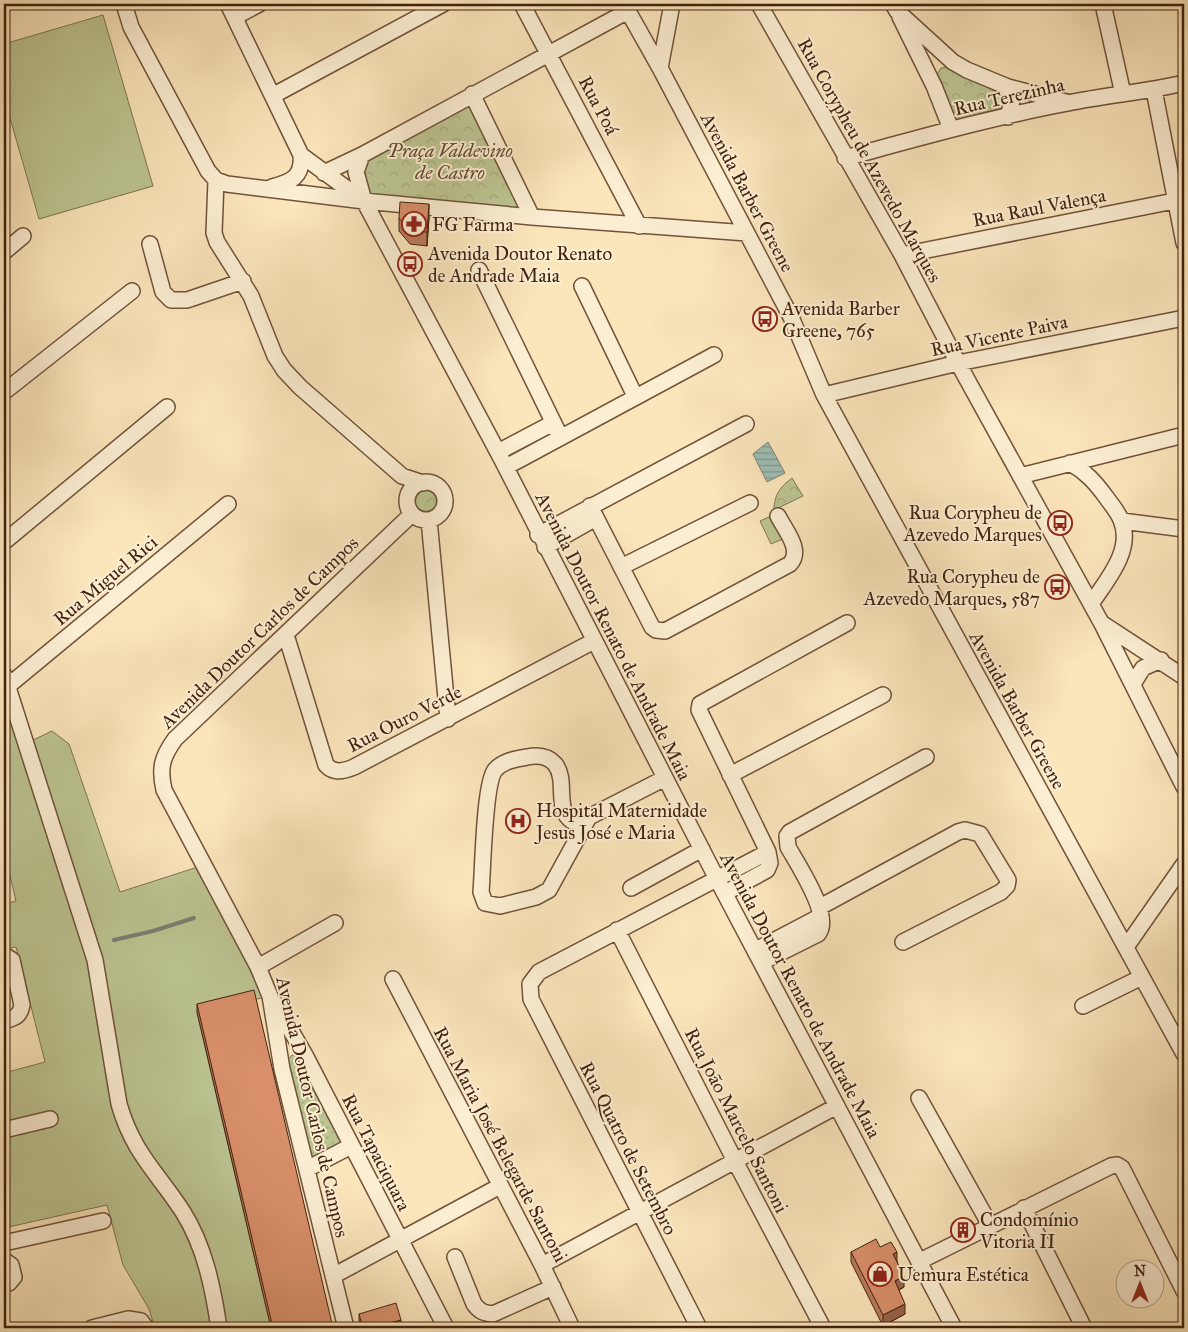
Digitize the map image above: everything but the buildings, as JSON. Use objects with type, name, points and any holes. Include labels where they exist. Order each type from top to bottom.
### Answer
[{"type":"street","points":[[124,4],[131,27],[208,171],[216,180],[227,184],[364,202],[640,226],[747,232]]},
{"type":"street","points":[[258,4],[232,10],[274,95],[301,155],[302,165],[296,178],[289,183],[265,189]]},
{"type":"street","points":[[274,95],[443,4]]},
{"type":"street","name":"Rua Poá","points":[[522,4],[640,226]]},
{"type":"street","points":[[660,68],[672,4]]},
{"type":"street","name":"Rua Corypheu de Azevedo Marques","points":[[759,4],[845,158],[902,255],[958,364],[1102,624],[1184,787]]},
{"type":"street","points":[[1103,4],[1123,94]]},
{"type":"street","points":[[324,174],[549,53],[626,7]]},
{"type":"street","name":"Avenida Barber Greene","points":[[626,7],[791,317],[824,395],[1184,1054]]},
{"type":"street","points":[[895,8],[953,62],[1008,87],[1068,102]]},
{"type":"street","points":[[895,8],[934,86],[951,129]]},
{"type":"street","points":[[934,86],[936,70],[939,66],[953,62]]},
{"type":"street","name":"Rua Terezinha","points":[[845,158],[951,129],[1068,102],[1154,90],[1184,83]]},
{"type":"street","points":[[1008,87],[1012,101],[1008,117]]},
{"type":"street","points":[[1154,90],[1180,200],[1184,243]]},
{"type":"street","points":[[472,94],[532,217]]},
{"type":"street","points":[[301,155],[364,202]]},
{"type":"street","points":[[362,155],[356,172],[364,202]]},
{"type":"street","points":[[216,180],[214,233],[217,242],[243,280],[275,356],[284,370],[300,387],[402,476],[429,482],[439,487],[445,498],[443,509],[435,518],[429,520],[417,518],[410,507],[402,476]]},
{"type":"street","name":"Rua Raul Valença","points":[[902,255],[1180,200]]},
{"type":"street","name":"Avenida Doutor Renato de Andrade Maia","points":[[364,202],[506,467],[594,642],[954,1328]]},
{"type":"street","points":[[4,252],[23,236]]},
{"type":"street","points":[[150,244],[163,292],[171,300],[188,300],[243,280]]},
{"type":"street","points":[[479,270],[557,430]]},
{"type":"street","points":[[582,286],[635,396]]},
{"type":"street","points":[[4,392],[132,291]]},
{"type":"street","name":"Rua Vicente Paiva","points":[[824,395],[958,364],[1184,318]]},
{"type":"street","points":[[498,452],[557,430],[635,396],[714,355]]},
{"type":"street","points":[[4,542],[167,408]]},
{"type":"street","points":[[542,541],[746,424]]},
{"type":"street","points":[[506,467],[557,430]]},
{"type":"street","points":[[1020,476],[1184,435]]},
{"type":"street","points":[[1093,479],[1101,462],[1127,450]]},
{"type":"street","points":[[1070,463],[1093,479],[1122,521],[1124,541],[1115,568],[1090,604]]},
{"type":"street","points":[[410,507],[412,489],[423,482]]},
{"type":"street","points":[[621,567],[750,503]]},
{"type":"street","name":"Rua Miguel Rici","points":[[6,681],[228,504]]},
{"type":"street","name":"Avenida Doutor Carlos de Campos","points":[[346,1328],[282,1069],[270,996],[258,967],[164,790],[160,765],[164,753],[175,739],[286,635],[410,507]]},
{"type":"street","points":[[593,512],[652,627],[660,631],[790,564],[796,550],[778,516]]},
{"type":"street","points":[[429,520],[448,719]]},
{"type":"street","points":[[1122,521],[1177,530]]},
{"type":"street","points":[[1124,541],[1142,532],[1177,530]]},
{"type":"street","points":[[725,892],[767,870],[770,862],[768,852],[699,710],[700,704],[848,623]]},
{"type":"street","points":[[1102,624],[1161,660],[1184,677]]},
{"type":"street","name":"Rua Ouro Verde","points":[[286,635],[326,765],[330,769],[345,770],[448,719],[594,642]]},
{"type":"street","points":[[1133,684],[1143,668],[1161,660]]},
{"type":"street","points":[[6,681],[95,960],[124,1124],[132,1142],[183,1212],[195,1234],[208,1270],[219,1328]]},
{"type":"street","points":[[730,775],[883,695]]},
{"type":"street","points":[[589,818],[549,890],[536,897],[500,906],[485,903],[481,892],[488,794],[494,772],[504,763],[534,756],[545,757],[559,770],[564,811],[572,821],[589,818],[665,778]]},
{"type":"street","points":[[820,911],[788,848],[787,836],[790,832],[926,758]]},
{"type":"street","points":[[759,956],[820,911],[958,832],[965,830],[980,834],[1008,880],[1007,886],[1002,892],[903,942]]},
{"type":"street","points":[[631,888],[702,849]]},
{"type":"street","points":[[617,930],[768,852]]},
{"type":"street","points":[[1126,947],[1184,864]]},
{"type":"street","points":[[258,967],[335,923]]},
{"type":"street","name":"Rua Quatro de Setembro","points":[[617,930],[539,972],[530,984],[531,999],[699,1328]]},
{"type":"street","name":"Rua João Marcelo Santoni","points":[[617,930],[734,1161],[823,1328]]},
{"type":"street","points":[[4,955],[12,960],[22,1005],[21,1011],[10,1019]]},
{"type":"street","points":[[1083,1006],[1142,977]]},
{"type":"street","name":"Rua Maria José Belegarde Santoni","points":[[392,979],[542,1265],[572,1328]]},
{"type":"street","name":"Rua Tapaciquara","points":[[270,996],[305,1055],[446,1328]]},
{"type":"street","points":[[282,1069],[285,1060],[290,1054],[305,1055]]},
{"type":"street","points":[[919,1098],[990,1225]]},
{"type":"street","points":[[542,1265],[640,1214],[837,1106]]},
{"type":"street","points":[[4,1130],[50,1119]]},
{"type":"street","points":[[307,1169],[351,1146]]},
{"type":"street","points":[[920,1261],[1024,1208],[1111,1166],[1117,1165],[1122,1168],[1178,1264],[1184,1291]]},
{"type":"street","points":[[333,1276],[400,1242],[500,1186]]},
{"type":"street","points":[[1024,1208],[1084,1328]]},
{"type":"street","points":[[4,1243],[104,1221]]},
{"type":"street","points":[[455,1257],[474,1304],[479,1311],[486,1314],[493,1314],[553,1287]]},
{"type":"street","points":[[4,1260],[11,1265],[14,1276],[12,1281],[4,1284]]},
{"type":"street","points":[[92,1328],[128,1319],[141,1321],[146,1328]]},
{"type":"green space","points":[[103,15],[153,186],[39,219],[4,97],[4,44]]},
{"type":"green space","points":[[947,67],[1005,96],[1005,112],[955,121],[945,101],[937,74],[941,68]]},
{"type":"green space","name":"Praça Valdevino de Castro","points":[[470,100],[523,213],[368,199],[362,181],[364,159]]},
{"type":"green space","points":[[792,478],[803,496],[774,510],[775,500],[779,492]]},
{"type":"green space","points":[[426,485],[438,489],[442,501],[438,513],[426,517],[414,513],[410,501],[414,489]]},
{"type":"green space","points":[[771,516],[783,539],[771,544],[760,521]]},
{"type":"green space","points":[[4,675],[27,743],[52,731],[69,744],[120,892],[204,865],[270,996],[197,1013],[271,1328],[155,1328],[149,1309],[123,1265],[107,1205],[4,1228],[4,1073],[45,1062],[16,947],[4,949],[4,904],[16,901],[7,863],[4,863]]},
{"type":"green space","points":[[292,1055],[299,1055],[347,1145],[312,1162],[287,1061]]},
{"type":"water","points":[[768,442],[785,473],[767,482],[753,454]]},
{"type":"waterway","points":[[114,940],[153,931],[194,918]]},
{"type":"place","name":"FG Farma","points":[[414,224]]},
{"type":"place","name":"Avenida Doutor Renato de Andrade Maia","points":[[410,264]]},
{"type":"place","name":"Avenida Barber Greene, 765","points":[[765,319]]},
{"type":"place","name":"Rua Corypheu de Azevedo Marques","points":[[1060,523]]},
{"type":"place","name":"Rua Corypheu de Azevedo Marques, 587","points":[[1057,587]]},
{"type":"place","name":"Hospital Maternidade Jesus José e Maria","points":[[518,821]]},
{"type":"place","name":"Condomínio Vitoria II","points":[[963,1230]]},
{"type":"place","name":"Uemura Estética","points":[[880,1274]]}]
